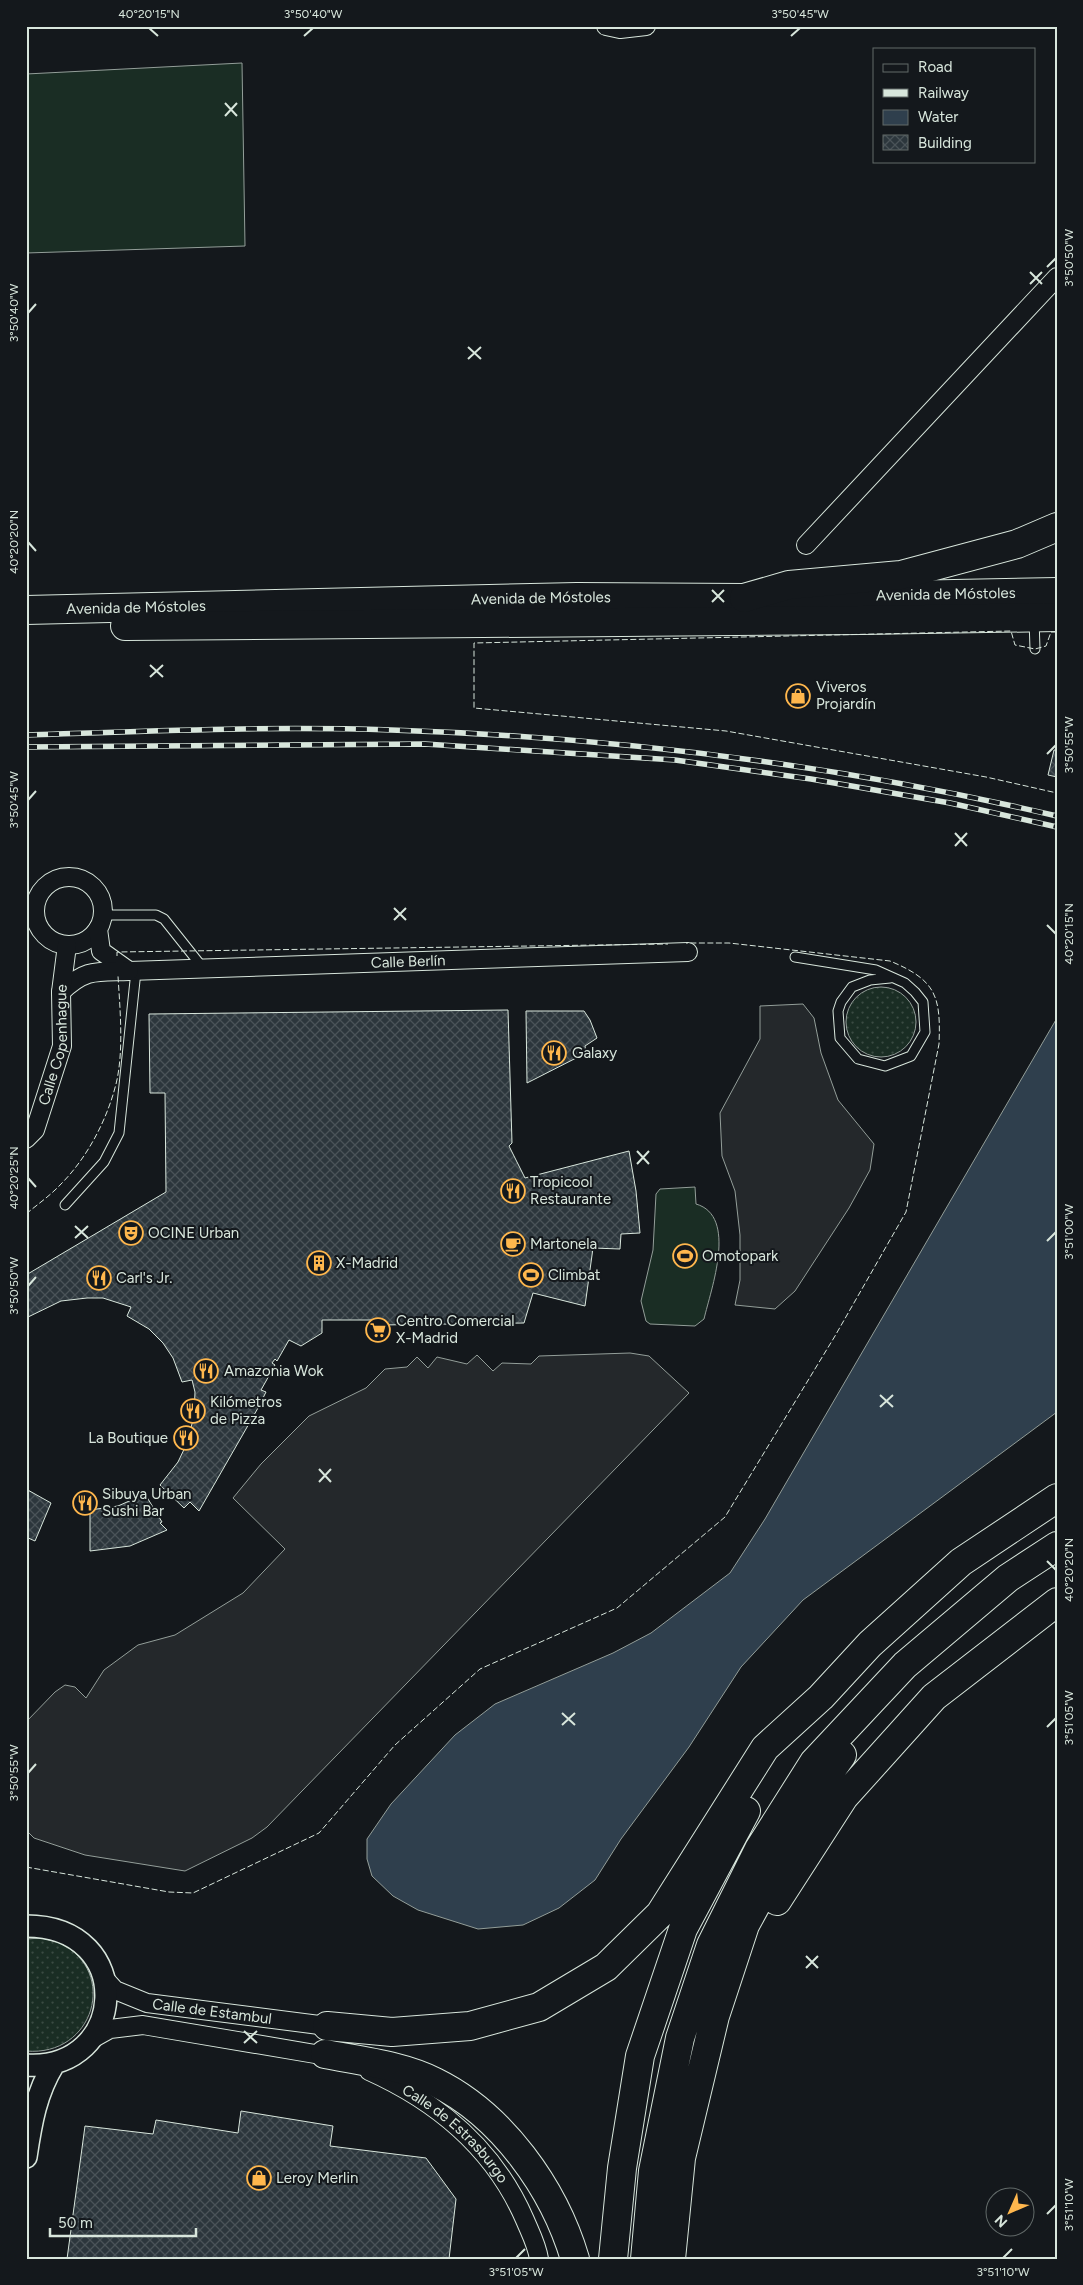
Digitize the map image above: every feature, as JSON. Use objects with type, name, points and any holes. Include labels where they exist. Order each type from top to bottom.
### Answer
[{"type":"main road","points":[[744,598],[789,585],[901,575],[1017,544],[1057,526]]},
{"type":"main road","name":"Avenida de Móstoles","points":[[26,610],[577,597],[744,598],[1057,592]]},
{"type":"main road","name":"Avenida de Móstoles","points":[[26,628],[1045,617]]},
{"type":"main road","points":[[327,2026],[392,2032],[470,2026],[539,2007],[606,1967],[660,1914],[764,1748],[821,1697],[870,1644],[961,1562],[1057,1498]]},
{"type":"main road","points":[[645,2259],[653,2171],[680,2038],[711,1945],[759,1849],[814,1762],[905,1666],[1008,1578],[1057,1546]]},
{"type":"main road","points":[[715,2016],[757,1933],[844,1797],[934,1697],[1057,1602]]},
{"type":"main road","points":[[671,2259],[681,2158],[715,2016],[745,1924],[825,1779],[905,1666]]},
{"type":"main road","points":[[613,2259],[622,2168],[640,2056],[683,1929],[740,1821],[774,1764],[821,1697]]},
{"type":"main road","points":[[325,2054],[407,2071],[436,2082],[469,2104],[492,2124],[542,2183],[557,2209],[575,2259]]},
{"type":"street","points":[[606,26],[620,29],[646,26]]},
{"type":"street","points":[[806,545],[1057,277]]},
{"type":"street","points":[[101,922],[85,942],[67,945],[46,936],[31,917],[43,891],[56,880],[66,877],[88,883],[96,890],[102,900],[101,951],[133,971]]},
{"type":"street","name":"Calle Copenhague","points":[[26,1139],[35,1130],[62,1046],[61,992],[67,945]]},
{"type":"street","name":"Calle Berlín","points":[[61,992],[76,978],[93,972],[688,952]]},
{"type":"street","points":[[26,1926],[54,1928],[67,1932],[84,1944],[97,1960],[104,1979],[106,2000],[102,2020],[92,2039],[75,2054],[54,2064],[26,2065]]},
{"type":"street","name":"Calle de Estambul","points":[[104,1979],[115,1990],[148,2003],[327,2026]]},
{"type":"street","name":"Calle de Estambul","points":[[92,2039],[110,2029],[143,2025],[325,2054]]},
{"type":"street","name":"Calle de Estrasburgo","points":[[325,2054],[353,2064],[413,2092],[469,2136],[513,2193],[539,2259]]},
{"type":"street","points":[[26,2157],[31,2122],[40,2090],[54,2064]]},
{"type":"lane","points":[[1035,649],[1045,617]]},
{"type":"lane","points":[[101,922],[156,915],[164,919],[203,968]]},
{"type":"lane","points":[[795,957],[876,970],[890,978],[905,983],[923,1002],[925,1032],[911,1056],[885,1066],[858,1059],[840,1038],[838,1011],[841,1002],[852,987],[870,980],[890,978]]},
{"type":"lane","points":[[65,1205],[104,1162],[119,1132],[133,971]]},
{"type":"green space","points":[[242,63],[245,246],[26,253],[26,74]]},
{"type":"green space","points":[[881,987],[900,993],[910,1003],[916,1022],[910,1041],[900,1051],[881,1057],[862,1051],[852,1041],[846,1022],[852,1003],[862,993]]},
{"type":"green space","name":"Omotopark","points":[[695,1187],[696,1204],[709,1211],[716,1223],[719,1238],[716,1273],[704,1319],[695,1326],[650,1324],[646,1321],[641,1301],[653,1250],[656,1194],[660,1189]]},
{"type":"green space","points":[[42,1938],[60,1943],[78,1956],[89,1973],[93,1991],[91,2010],[82,2027],[68,2041],[49,2049],[26,2051],[26,1939]]},
{"type":"shaded area","points":[[803,1004],[814,1018],[821,1053],[838,1100],[874,1144],[870,1170],[849,1208],[795,1291],[775,1309],[735,1305],[740,1280],[740,1235],[735,1191],[722,1156],[720,1113],[760,1039],[760,1006]]},
{"type":"shaded area","points":[[630,1353],[649,1356],[689,1393],[267,1827],[252,1838],[185,1871],[85,1855],[34,1838],[26,1830],[26,1722],[55,1692],[65,1685],[75,1687],[86,1698],[104,1670],[138,1645],[175,1635],[243,1593],[285,1549],[233,1498],[261,1464],[309,1416],[366,1388],[385,1369],[407,1367],[417,1357],[428,1368],[437,1357],[467,1364],[477,1355],[493,1371],[502,1363],[531,1364],[539,1356]]},
{"type":"water","points":[[1057,1018],[1057,1412],[803,1600],[741,1667],[689,1747],[621,1839],[595,1880],[559,1908],[523,1925],[478,1929],[418,1910],[393,1896],[372,1876],[367,1859],[367,1839],[391,1804],[455,1735],[495,1704],[613,1653],[651,1633],[730,1573],[765,1519]]},
{"type":"building","points":[[1054,750],[1057,750],[1057,777],[1048,775]]},
{"type":"building","name":"X-Madrid","points":[[508,1010],[512,1143],[509,1146],[525,1178],[629,1151],[636,1191],[640,1233],[621,1234],[620,1249],[593,1248],[585,1306],[533,1293],[524,1323],[380,1325],[380,1320],[322,1320],[322,1333],[301,1346],[289,1340],[277,1361],[275,1359],[272,1363],[275,1365],[261,1390],[266,1392],[262,1400],[256,1396],[251,1405],[258,1408],[199,1511],[190,1502],[184,1508],[160,1485],[178,1462],[188,1441],[194,1415],[195,1392],[192,1380],[182,1382],[173,1358],[163,1343],[149,1329],[127,1316],[131,1307],[103,1298],[61,1301],[26,1318],[26,1275],[166,1192],[165,1093],[150,1093],[149,1014]]},
{"type":"building","points":[[526,1011],[584,1011],[590,1020],[597,1038],[585,1046],[586,1053],[527,1083]]},
{"type":"building","points":[[26,1489],[51,1503],[35,1541],[26,1537]]},
{"type":"building","points":[[145,1494],[162,1522],[160,1523],[167,1530],[130,1546],[90,1551],[90,1510],[118,1506]]},
{"type":"building","name":"Leroy Merlin","points":[[241,2111],[333,2126],[330,2146],[426,2158],[456,2199],[449,2259],[67,2259],[85,2126],[153,2134],[156,2120],[238,2133]]},
{"type":"railway","points":[[26,735],[208,729],[300,729],[391,730],[559,739],[726,756],[809,768],[975,798],[1057,816]]},
{"type":"railway","points":[[26,747],[425,744],[675,760],[811,779],[950,803],[1057,827]]},
{"type":"fence","points":[[1057,632],[1051,632],[1046,646],[1035,649],[1015,645],[1011,631],[474,643],[474,708],[726,731],[986,777],[1057,793]]},
{"type":"fence","points":[[26,1867],[169,1892],[193,1893],[319,1833],[395,1745],[480,1669],[617,1608],[725,1517],[835,1336],[906,1212],[939,1044],[939,1013],[937,1002],[926,983],[917,975],[890,961],[729,943],[686,943]]},
{"type":"fence","points":[[117,956],[117,952],[668,944]]},
{"type":"fence","points":[[26,1214],[53,1192],[70,1174],[95,1138],[107,1111],[116,1084],[120,1058],[121,1030],[118,976]]},
{"type":"place","name":"Viveros Projardín","points":[[798,696]]},
{"type":"place","name":"Galaxy","points":[[554,1053]]},
{"type":"place","name":"Tropicool Restaurante","points":[[513,1191]]},
{"type":"place","name":"OCINE Urban","points":[[131,1233]]},
{"type":"place","name":"Martonela","points":[[513,1244]]},
{"type":"place","name":"Omotopark","points":[[685,1256]]},
{"type":"place","name":"X-Madrid","points":[[319,1263]]},
{"type":"place","name":"Climbat","points":[[531,1275]]},
{"type":"place","name":"Carl's Jr.","points":[[99,1278]]},
{"type":"place","name":"Centro Comercial X-Madrid","points":[[378,1330]]},
{"type":"place","name":"Amazonia Wok","points":[[206,1371]]},
{"type":"place","name":"Kilómetros de Pizza","points":[[193,1411]]},
{"type":"place","name":"La Boutique","points":[[186,1438]]},
{"type":"place","name":"Sibuya Urban Sushi Bar","points":[[85,1503]]},
{"type":"place","name":"Leroy Merlin","points":[[259,2178]]}]
